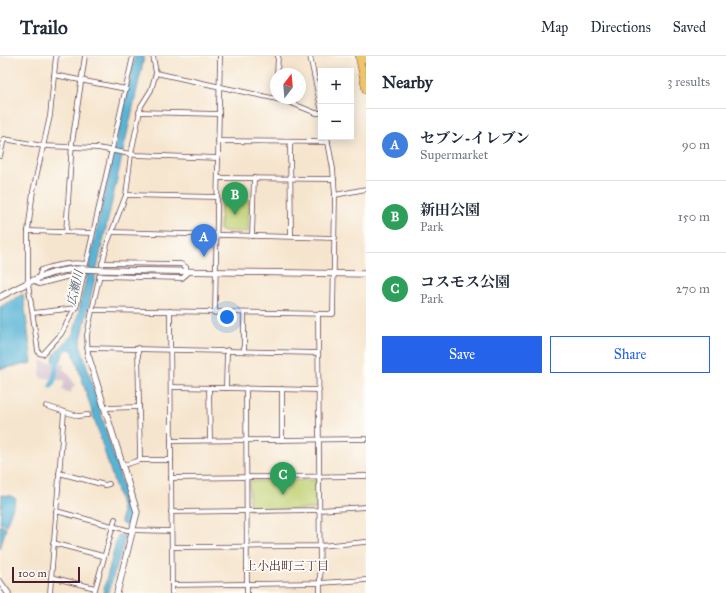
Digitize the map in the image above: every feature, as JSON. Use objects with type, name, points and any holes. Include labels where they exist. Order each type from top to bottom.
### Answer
[{"type":"highway","points":[[359,56],[366,90]]},
{"type":"highway","points":[[365,56],[366,60]]},
{"type":"street","points":[[56,56],[50,116],[33,191],[28,231],[28,283],[38,352],[43,354],[61,334],[76,308],[113,151],[133,56]]},
{"type":"street","points":[[66,232],[72,147],[85,56]]},
{"type":"street","points":[[117,593],[134,531],[137,516],[136,506],[88,355],[88,330],[102,263],[126,195],[130,154],[141,104],[151,90],[156,73],[153,56]]},
{"type":"street","points":[[215,313],[220,56]]},
{"type":"street","points":[[277,68],[278,56]]},
{"type":"street","points":[[310,56],[320,104]]},
{"type":"street","points":[[156,73],[270,97]]},
{"type":"street","points":[[54,75],[126,90]]},
{"type":"street","points":[[294,104],[318,113]]},
{"type":"street","points":[[139,112],[219,114]]},
{"type":"street","points":[[0,156],[4,139],[43,146],[72,147],[130,154],[218,158]]},
{"type":"street","points":[[92,310],[333,314],[335,195],[328,142],[218,141]]},
{"type":"street","points":[[290,142],[291,236]]},
{"type":"street","points":[[218,178],[334,179]]},
{"type":"street","points":[[252,236],[254,178]]},
{"type":"street","points":[[335,195],[366,189]]},
{"type":"street","points":[[126,195],[217,197]]},
{"type":"street","points":[[28,231],[93,233]]},
{"type":"street","points":[[112,232],[335,238]]},
{"type":"street","points":[[102,263],[174,264],[184,265],[187,271]]},
{"type":"street","points":[[83,277],[71,276],[38,284],[37,278],[42,269],[63,264],[86,264]]},
{"type":"street","points":[[0,297],[37,278],[65,270],[83,269],[366,274]]},
{"type":"street","points":[[99,276],[176,278],[184,277],[187,271]]},
{"type":"street","points":[[33,313],[76,308]]},
{"type":"street","points":[[170,311],[172,593]]},
{"type":"street","points":[[244,313],[244,350]]},
{"type":"street","points":[[318,314],[320,593]]},
{"type":"street","points":[[87,348],[244,350],[318,353]]},
{"type":"street","points":[[138,348],[140,460]]},
{"type":"street","points":[[226,388],[227,350]]},
{"type":"street","points":[[171,387],[319,390]]},
{"type":"street","points":[[209,388],[210,440]]},
{"type":"street","points":[[246,388],[247,593]]},
{"type":"street","points":[[282,389],[282,440]]},
{"type":"street","points":[[46,406],[78,416],[88,415]]},
{"type":"street","points":[[105,408],[139,407]]},
{"type":"street","points":[[50,593],[64,412]]},
{"type":"street","points":[[171,441],[366,440]]},
{"type":"street","points":[[124,465],[140,460],[171,460]]},
{"type":"street","points":[[59,473],[105,485],[109,484]]},
{"type":"street","points":[[171,478],[366,476]]},
{"type":"street","points":[[171,512],[319,510],[366,507]]},
{"type":"street","points":[[56,511],[134,531],[171,531]]},
{"type":"street","points":[[51,577],[95,591],[115,519]]},
{"type":"street","points":[[172,547],[319,546],[366,542]]},
{"type":"street","points":[[54,543],[104,556]]},
{"type":"street","points":[[172,584],[320,583],[366,580]]},
{"type":"street","points":[[0,582],[8,593]]},
{"type":"shaded area","points":[[41,361],[64,364],[63,369],[69,374],[75,386],[72,388],[71,393],[62,390],[65,381],[40,377]]},
{"type":"green space","points":[[221,198],[249,199],[248,232],[220,231]]},
{"type":"green space","points":[[317,480],[317,509],[249,510],[249,481]]},
{"type":"water","points":[[135,56],[144,56],[80,344],[128,503],[130,513],[128,526],[121,523],[122,512],[120,501],[73,351],[70,349],[64,351],[60,362],[53,361],[54,355],[74,333]]},
{"type":"water","points":[[23,294],[32,363],[0,369],[0,307]]},
{"type":"water","points":[[2,495],[11,496],[16,499],[6,525],[0,523]]},
{"type":"water","points":[[0,525],[6,528],[0,549]]},
{"type":"water","points":[[118,535],[126,536],[108,593],[103,593]]},
{"type":"waterway","points":[[51,386],[54,380],[58,356]]},
{"type":"place","name":"新田公園","points":[[235,215]]},
{"type":"place","name":"セブン-イレブン","points":[[204,257]]},
{"type":"place","name":"コスモス公園","points":[[283,495]]},
{"type":"district","name":"上小出町三丁目","points":[[287,566]]},
{"type":"water label","name":"広瀬川","points":[[75,288]]}]
